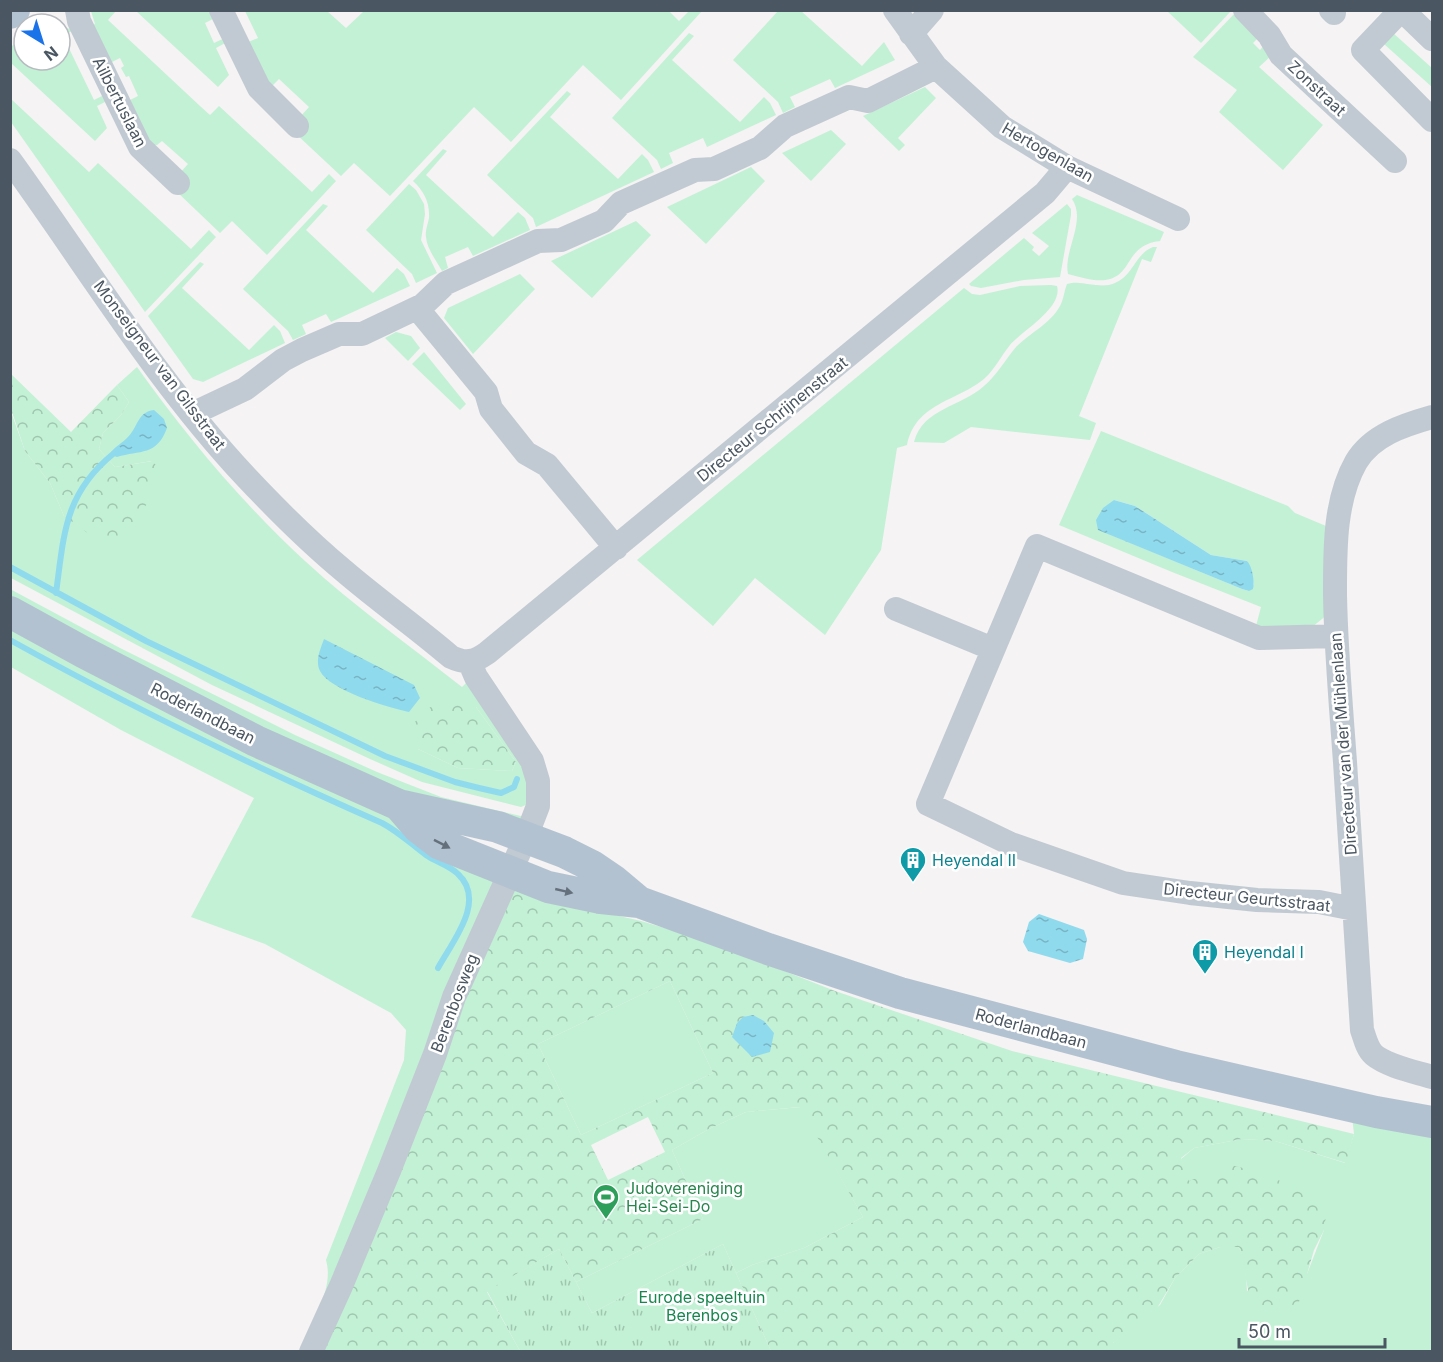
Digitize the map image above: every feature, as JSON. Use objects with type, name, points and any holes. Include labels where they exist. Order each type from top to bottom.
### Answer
[{"type":"main road","name":"Roderlandbaan","points":[[10,612],[256,741],[399,805],[498,827],[526,837],[592,866],[614,880],[639,902]]},
{"type":"main road","name":"Roderlandbaan","points":[[399,805],[418,827],[440,844],[548,887],[602,898],[639,902],[768,949],[900,993],[1176,1066],[1376,1112],[1432,1122]]},
{"type":"street","name":"Ailbertuslaan","points":[[77,10],[79,21],[140,147],[178,183]]},
{"type":"street","points":[[221,10],[259,88],[297,126]]},
{"type":"street","name":"Hertogenlaan","points":[[896,10],[936,67],[1002,127],[1067,167],[1178,219]]},
{"type":"street","points":[[911,34],[932,10]]},
{"type":"street","name":"Zonstraat","points":[[1245,10],[1269,35],[1281,55],[1395,161]]},
{"type":"street","points":[[1432,39],[1401,10],[1363,50],[1432,120]]},
{"type":"street","points":[[192,414],[245,389],[283,360],[302,350],[339,334],[362,334],[423,305],[446,283],[538,241],[561,240],[604,221],[621,203],[694,170],[714,169],[760,148],[785,126],[849,97],[868,101],[936,67]]},
{"type":"street","name":"Monseigneur van Gilsstraat","points":[[10,160],[130,331],[192,414],[244,475],[286,518],[345,572],[451,657],[470,663]]},
{"type":"street","name":"Directeur Schrijnenstraat","points":[[470,663],[487,653],[616,548],[1045,193],[1067,167]]},
{"type":"street","points":[[417,308],[486,392],[491,409],[526,453],[547,465],[616,548]]},
{"type":"street","name":"Directeur van der Mühlenlaan","points":[[1432,417],[1385,434],[1365,449],[1356,462],[1342,501],[1335,556],[1335,636],[1362,1030],[1366,1044],[1374,1055],[1388,1063],[1432,1077]]},
{"type":"street","name":"Directeur Geurtsstraat","points":[[1335,636],[1259,638],[1036,546],[928,804],[1011,844],[1123,883],[1257,900],[1319,902],[1354,909]]},
{"type":"street","points":[[896,609],[993,650]]},
{"type":"street","name":"Berenbosweg","points":[[311,1352],[389,1171],[435,1054],[454,997],[538,806],[536,769],[470,663]]},
{"type":"green space","points":[[668,10],[679,21],[689,11],[702,11],[621,100],[583,65],[511,142],[474,107],[390,196],[354,163],[341,176],[295,133],[300,117],[309,107],[279,79],[269,89],[246,43],[258,38],[245,11],[327,11],[346,28],[364,11]]},
{"type":"green space","points":[[91,11],[116,11],[108,20],[200,106],[210,115],[219,106],[312,192],[329,174],[336,181],[267,255],[232,221],[220,233],[175,190],[179,174],[188,164],[162,141],[151,146],[126,102],[138,96],[129,76],[126,77],[121,68],[124,66],[120,58],[108,64],[89,26],[95,24]]},
{"type":"green space","points":[[136,11],[214,11],[217,17],[205,23],[214,43],[227,37],[229,41],[216,48],[229,75],[218,87]]},
{"type":"green space","points":[[778,11],[801,11],[862,66],[884,42],[895,60],[835,88],[830,79],[790,97],[795,107],[783,113],[778,102],[733,60]]},
{"type":"green space","points":[[1167,11],[1231,11],[1201,43]]},
{"type":"green space","points":[[1236,12],[1259,37],[1253,43],[1260,50],[1268,41],[1273,54],[1259,67],[1323,125],[1283,170],[1219,112],[1237,90],[1193,57]]},
{"type":"green space","points":[[689,33],[694,36],[672,60],[740,122],[764,97],[776,115],[707,147],[703,138],[669,153],[673,163],[661,169],[657,160],[612,118]]},
{"type":"green space","points":[[1393,33],[1432,68],[1432,87],[1384,44]]},
{"type":"green space","points":[[12,46],[12,64],[11,63],[10,47]]},
{"type":"green space","points":[[72,55],[94,100],[106,94],[109,100],[97,106],[107,128],[95,141],[21,72],[72,72]]},
{"type":"green space","points":[[925,87],[936,98],[898,138],[905,145],[899,151],[863,116]]},
{"type":"green space","points":[[567,91],[571,94],[550,117],[618,179],[642,154],[654,172],[536,227],[533,218],[487,175]]},
{"type":"green space","points":[[10,98],[89,172],[98,163],[191,249],[209,230],[216,237],[145,312],[11,122]]},
{"type":"green space","points":[[831,130],[846,144],[811,181],[782,153]]},
{"type":"green space","points":[[443,149],[447,151],[426,175],[493,237],[518,212],[525,218],[530,230],[473,256],[468,247],[445,257],[448,268],[442,271],[427,241],[429,213],[427,202],[413,181]]},
{"type":"green space","points":[[751,167],[765,181],[706,244],[667,207]]},
{"type":"green space","points":[[409,184],[416,190],[424,204],[425,214],[421,240],[437,273],[416,283],[412,274],[366,230]]},
{"type":"green space","points":[[1077,195],[1164,232],[1160,241],[1149,243],[1141,248],[1123,271],[1110,279],[1095,280],[1068,274],[1067,265],[1077,217],[1072,199]]},
{"type":"green space","points":[[323,204],[328,206],[306,230],[373,293],[397,268],[404,274],[410,286],[331,322],[326,314],[302,325],[306,334],[293,340],[288,331],[243,289]]},
{"type":"green space","points":[[1067,204],[1071,209],[1071,215],[1060,277],[1024,280],[981,288],[969,284],[1024,238],[1034,247],[1032,250],[1039,256],[1049,246],[1032,233]]},
{"type":"green space","points":[[636,221],[651,235],[592,298],[551,261]]},
{"type":"green space","points":[[1157,247],[1151,262],[1142,259],[1079,416],[1096,423],[1090,440],[971,427],[944,443],[914,442],[926,422],[984,386],[1016,347],[1051,318],[1061,303],[1067,284],[1109,285],[1115,283],[1126,275],[1147,250]]},
{"type":"green space","points":[[200,262],[204,264],[182,288],[249,350],[274,325],[280,331],[285,343],[203,382],[193,379],[148,316]]},
{"type":"green space","points":[[520,274],[535,289],[473,354],[444,318],[448,308]]},
{"type":"green space","points":[[1020,286],[1057,286],[1054,302],[1041,318],[1010,345],[989,374],[974,386],[928,411],[912,431],[907,445],[897,448],[881,550],[825,635],[755,578],[713,626],[637,560],[964,288],[972,294],[980,295]]},
{"type":"green space","points":[[396,332],[411,336],[420,348],[408,361],[385,338]]},
{"type":"green space","points":[[424,352],[466,404],[460,410],[412,364]]},
{"type":"green space","points":[[137,367],[216,469],[305,561],[362,610],[462,687],[467,682],[528,769],[528,804],[521,807],[422,782],[212,685],[11,578],[10,409],[25,451],[50,483],[64,516],[152,461],[115,467],[99,449],[103,433],[121,415],[129,402],[117,385]],"holes":[[[476,707],[516,762],[512,771],[458,768],[418,749]]]},
{"type":"green space","points":[[11,374],[71,432],[117,385],[129,402],[121,415],[103,433],[99,449],[115,467],[153,461],[159,470],[147,504],[115,544],[89,534],[64,516],[50,483],[25,451],[11,409]]},
{"type":"green space","points":[[1101,431],[1288,506],[1295,513],[1326,526],[1327,615],[1312,627],[1256,626],[1261,607],[1059,525]],"holes":[[[1114,500],[1135,506],[1211,555],[1247,561],[1254,584],[1249,591],[1242,589],[1099,530]]]},
{"type":"green space","points":[[10,589],[120,648],[295,735],[377,772],[441,797],[525,817],[519,829],[391,791],[11,602]]},
{"type":"green space","points":[[11,622],[393,814],[498,874],[441,1020],[323,1300],[328,1270],[326,1260],[404,1060],[406,1030],[391,1013],[265,944],[191,917],[254,798],[121,730],[11,667]]},
{"type":"green space","points":[[462,699],[476,707],[516,762],[512,771],[458,768],[418,749],[407,733],[424,712],[436,704]]},
{"type":"green space","points":[[510,884],[563,903],[641,921],[708,941],[835,991],[1012,1051],[1354,1134],[1346,1163],[1275,1141],[1242,1139],[1194,1148],[1181,1158],[1189,1181],[1231,1165],[1267,1174],[1319,1202],[1326,1216],[1324,1230],[1314,1250],[1299,1302],[1272,1315],[1261,1308],[1254,1301],[1247,1286],[1239,1247],[1220,1247],[1199,1254],[1175,1278],[1153,1315],[1113,1343],[1113,1351],[771,1351],[736,1273],[752,1265],[804,1248],[863,1217],[800,1107],[746,1112],[672,1150],[703,1219],[576,1282],[559,1249],[487,1292],[520,1351],[317,1352]],"holes":[[[670,981],[713,1073],[581,1135],[538,1044]],[[648,1117],[665,1152],[608,1180],[591,1145]]]},
{"type":"green space","points":[[670,981],[713,1073],[581,1135],[538,1044]]},
{"type":"green space","points":[[801,1107],[863,1217],[804,1248],[752,1265],[736,1273],[723,1244],[592,1313],[576,1282],[703,1219],[672,1150],[746,1112]]},
{"type":"green space","points":[[1352,1116],[1432,1134],[1432,1351],[1113,1352],[1113,1343],[1160,1305],[1175,1278],[1199,1254],[1220,1247],[1239,1247],[1245,1262],[1247,1291],[1307,1274],[1324,1230],[1188,1181],[1181,1159],[1194,1148],[1242,1139],[1275,1141],[1345,1163],[1354,1134]]},
{"type":"green space","name":"Eurode speeltuin Berenbos","points":[[723,1244],[771,1351],[520,1351],[487,1291],[559,1249],[592,1313]]},
{"type":"water","points":[[154,410],[164,419],[167,428],[158,443],[147,450],[114,456],[111,452],[131,434],[141,417],[148,411]]},
{"type":"water","points":[[1114,500],[1135,506],[1211,555],[1247,561],[1253,574],[1253,589],[1249,591],[1242,589],[1098,530],[1096,520],[1103,508]]},
{"type":"water","points":[[324,639],[414,685],[420,698],[409,712],[374,702],[335,685],[320,671],[318,663]]},
{"type":"water","points":[[1039,914],[1084,930],[1087,939],[1083,959],[1070,963],[1028,951],[1023,942],[1029,922]]},
{"type":"water","points":[[753,1015],[764,1021],[774,1033],[770,1052],[752,1057],[732,1037],[737,1023],[743,1017]]},
{"type":"waterway","points":[[56,593],[61,552],[69,517],[85,484],[113,454]]},
{"type":"waterway","points":[[10,567],[146,641],[385,756],[455,782],[501,793],[514,787],[517,779]]},
{"type":"waterway","points":[[10,640],[194,736],[382,823],[426,855],[458,874],[466,885],[469,896],[468,909],[458,934],[438,968]]},
{"type":"place","name":"Heyendal II","points":[[913,883]]},
{"type":"place","name":"Heyendal I","points":[[1205,975]]},
{"type":"place","name":"Judovereniging Hei-Sei-Do","points":[[606,1220]]}]
